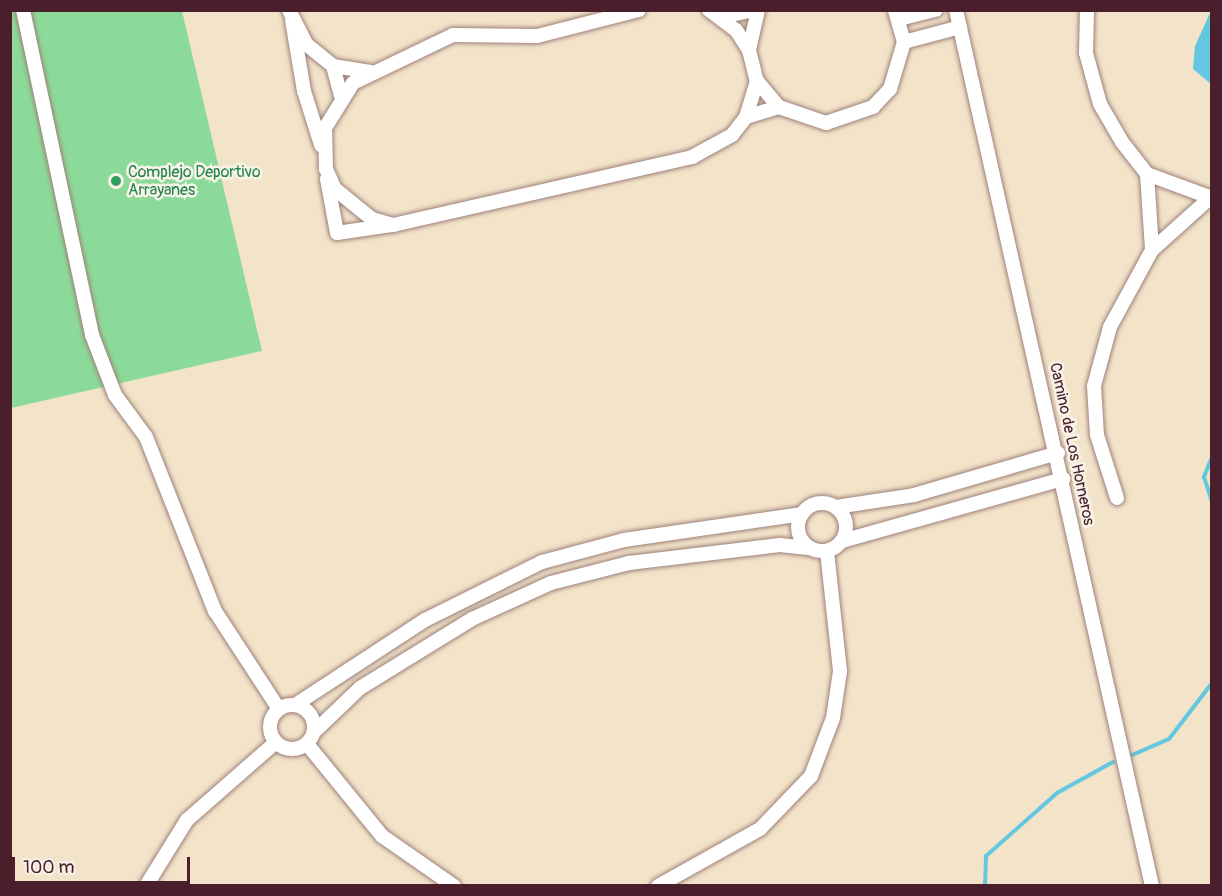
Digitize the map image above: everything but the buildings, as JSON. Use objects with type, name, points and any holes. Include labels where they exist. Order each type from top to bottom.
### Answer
[{"type":"street","points":[[23,10],[92,335],[115,395],[146,437],[215,611],[279,709]]},
{"type":"street","points":[[323,150],[330,112],[341,96],[371,72],[453,35],[537,36],[639,10]]},
{"type":"street","points":[[709,10],[723,17],[749,50],[758,81],[779,106],[826,123],[873,108],[901,67],[904,42],[897,15],[936,10]]},
{"type":"street","points":[[723,17],[753,10]]},
{"type":"street","points":[[749,50],[758,10]]},
{"type":"street","name":"Camino de Los Horneros","points":[[956,10],[1058,453],[1152,885]]},
{"type":"street","points":[[1087,10],[1086,52],[1100,104],[1147,174],[1152,250]]},
{"type":"street","points":[[291,15],[306,45],[333,66],[371,72]]},
{"type":"street","points":[[291,15],[304,92],[323,150],[337,233],[393,225],[692,157],[732,135],[746,117],[758,81]]},
{"type":"street","points":[[904,42],[960,27]]},
{"type":"street","points":[[333,66],[341,96]]},
{"type":"street","points":[[746,117],[779,106]]},
{"type":"street","points":[[326,169],[351,205],[393,225]]},
{"type":"street","points":[[1117,498],[1097,435],[1094,386],[1110,327],[1152,250],[1211,198],[1147,174]]},
{"type":"street","points":[[1058,453],[914,495],[836,507],[818,504],[802,514],[624,540],[542,562],[462,600],[295,705],[279,709],[270,721],[276,742],[288,749],[311,738],[360,688],[472,619],[551,584],[629,563],[780,546],[827,551],[842,541],[1063,479]]},
{"type":"street","points":[[836,507],[846,523],[842,541]]},
{"type":"street","points":[[802,514],[798,532],[808,548]]},
{"type":"street","points":[[624,540],[629,563]]},
{"type":"street","points":[[658,885],[751,836],[811,776],[833,718],[840,671],[827,551]]},
{"type":"street","points":[[462,600],[472,619]]},
{"type":"street","points":[[295,705],[311,714],[311,738],[382,836],[454,885]]},
{"type":"street","points":[[146,885],[187,820],[276,742]]},
{"type":"green space","name":"Complejo Deportivo Arrayanes","points":[[10,11],[182,11],[262,351],[11,408]]},
{"type":"water","points":[[1211,11],[1211,84],[1193,69],[1195,46]]},
{"type":"waterway","points":[[1212,457],[1204,477],[1212,501]]},
{"type":"waterway","points":[[1132,755],[1169,739],[1212,683]]},
{"type":"waterway","points":[[985,886],[986,856],[1057,793],[1113,762]]},
{"type":"place","name":"Complejo Deportivo Arrayanes","points":[[116,181]]}]
